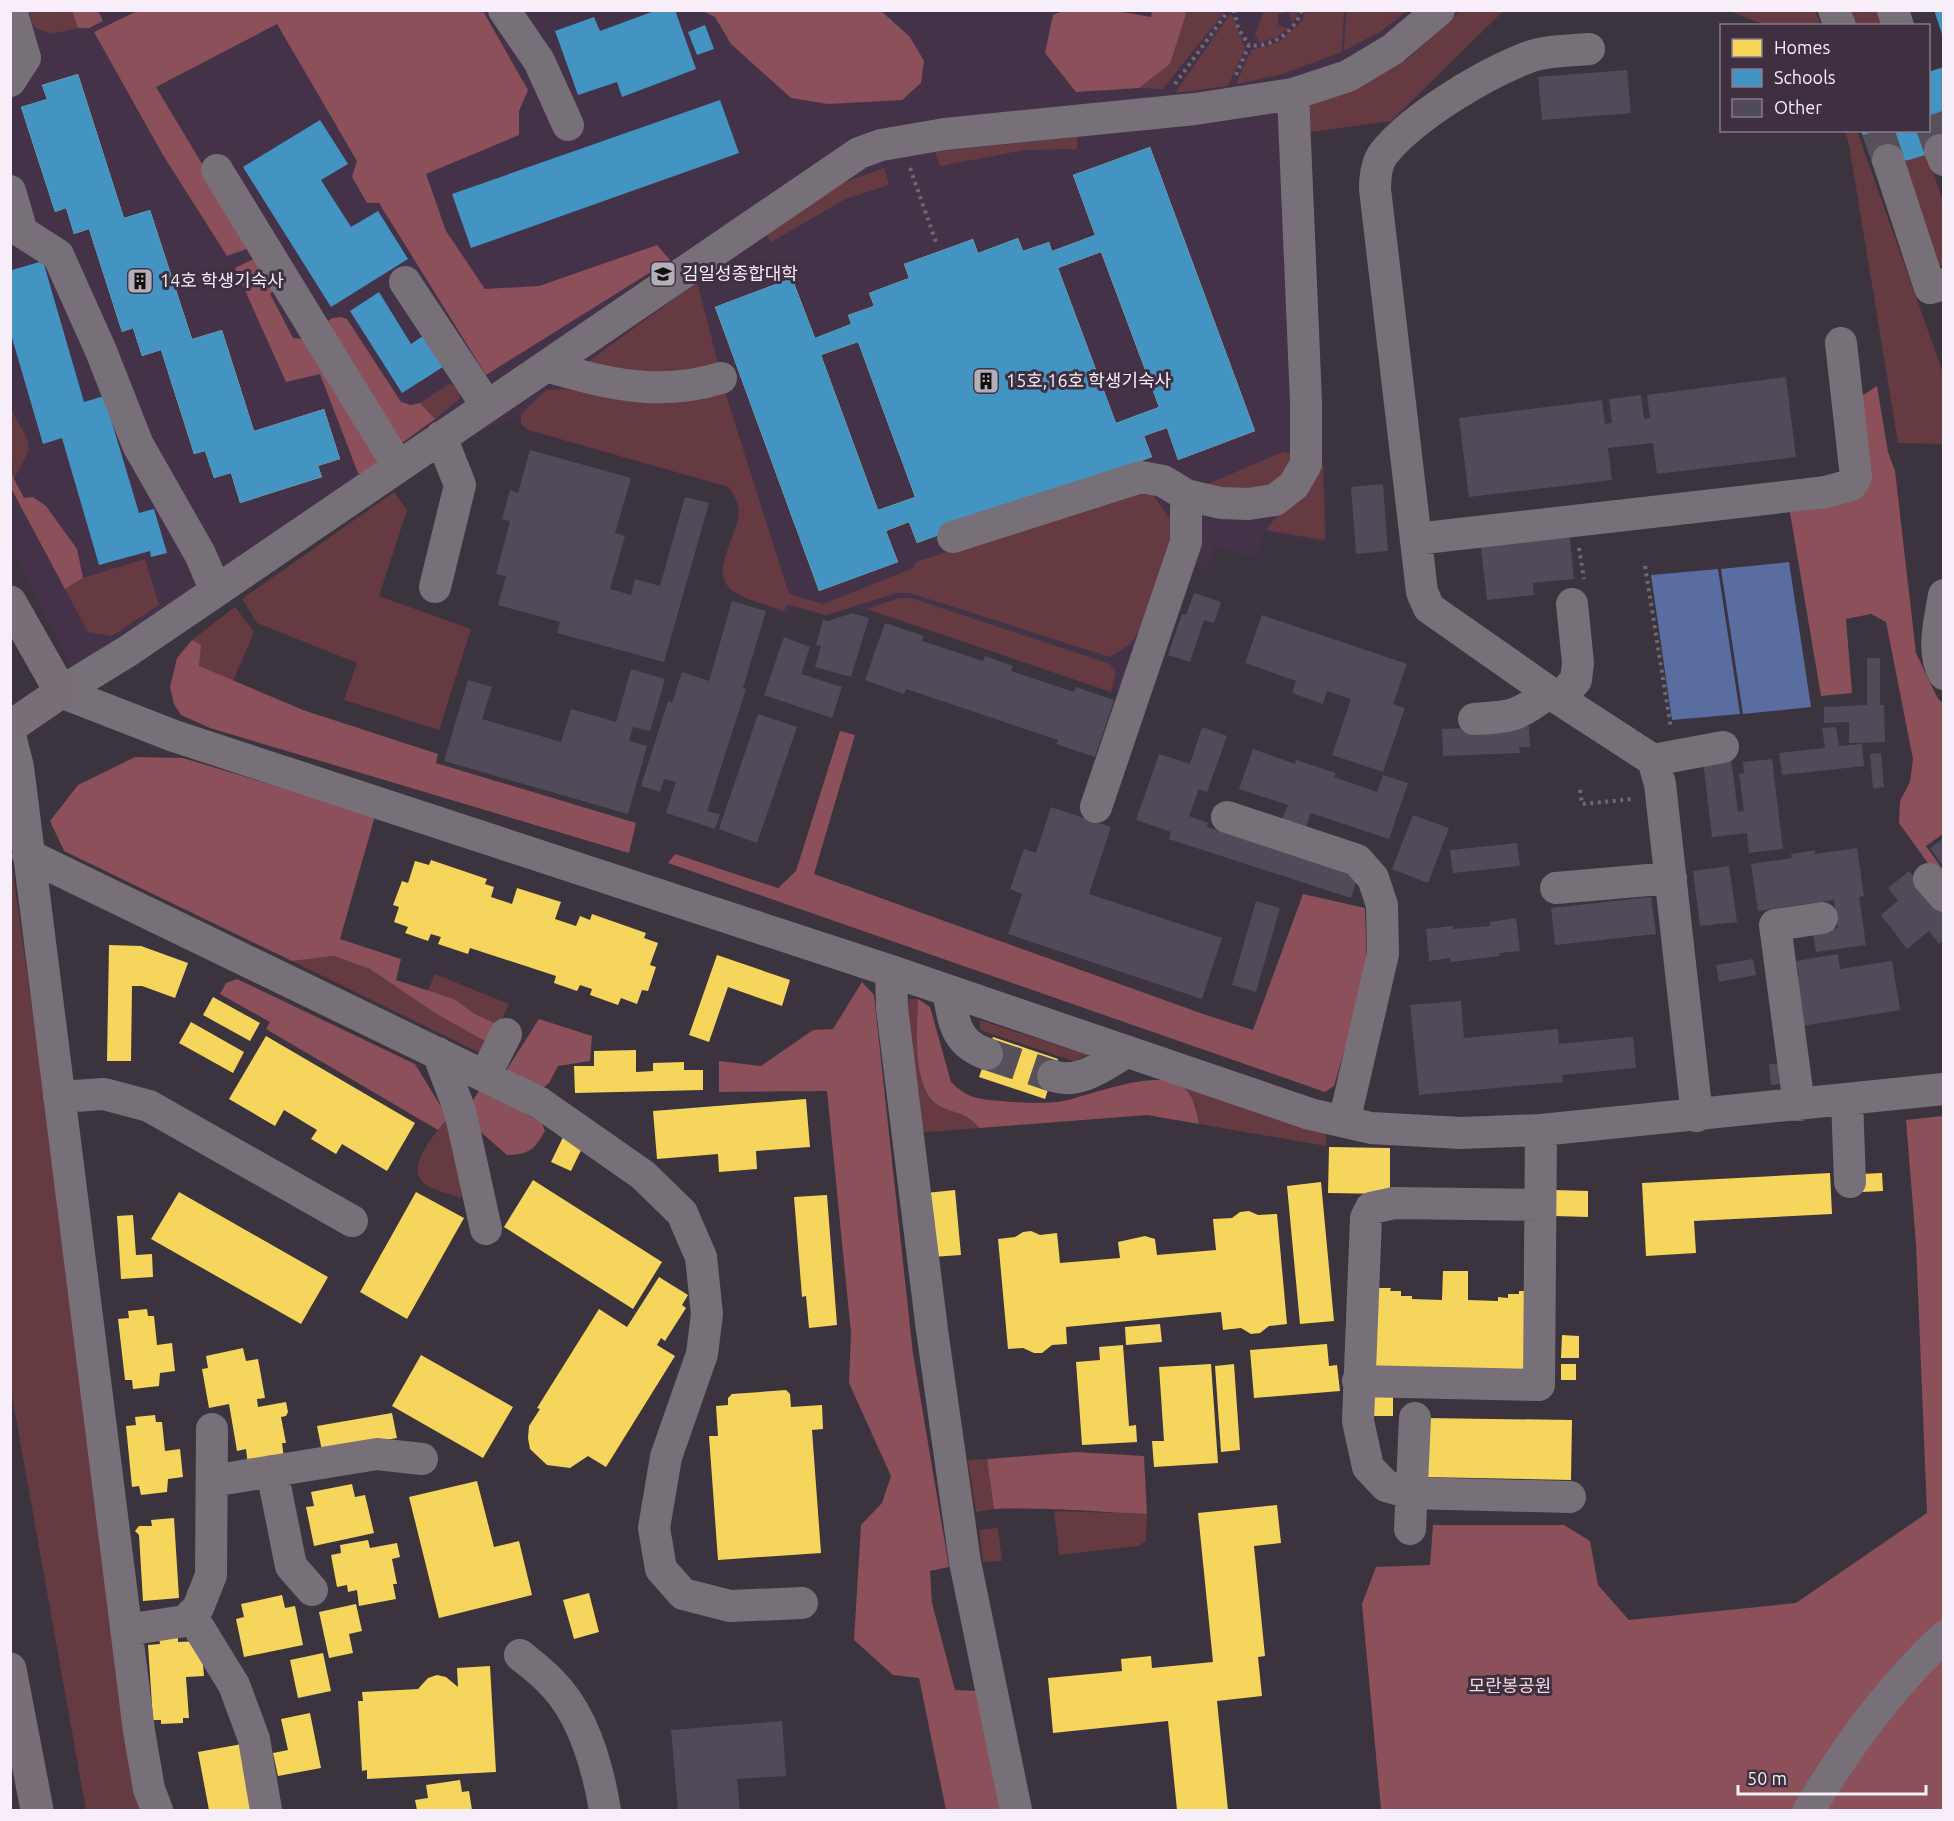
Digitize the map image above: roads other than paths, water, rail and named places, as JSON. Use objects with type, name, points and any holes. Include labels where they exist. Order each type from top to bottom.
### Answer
[{"type":"main road","points":[[10,602],[61,692],[10,727]]},
{"type":"main road","points":[[10,1669],[38,1810]]},
{"type":"street","points":[[10,81],[25,58],[11,10]]},
{"type":"street","points":[[504,10],[538,61],[568,125]]},
{"type":"street","points":[[61,692],[216,591],[859,153],[882,145],[945,134],[1114,118],[1293,94],[1348,76],[1393,49],[1439,10]]},
{"type":"street","points":[[1589,49],[1531,56],[1473,84],[1416,123],[1382,155],[1376,172],[1375,189],[1422,592],[1429,608],[1554,696],[1664,758],[1723,747]]},
{"type":"street","points":[[953,537],[1140,477],[1163,481],[1186,495],[1221,503],[1248,504],[1275,500],[1294,485],[1305,464],[1306,402],[1293,94]]},
{"type":"street","points":[[1888,160],[1930,288],[1944,284]]},
{"type":"street","points":[[217,170],[398,466]]},
{"type":"street","points":[[10,191],[22,232],[58,255],[101,351],[138,445],[200,554],[216,591]]},
{"type":"street","points":[[405,282],[487,406]]},
{"type":"street","points":[[1416,538],[1826,492],[1851,485],[1856,477],[1841,343]]},
{"type":"street","points":[[546,366],[580,376],[659,390],[683,388],[721,378]]},
{"type":"street","points":[[435,587],[460,485],[441,437]]},
{"type":"street","points":[[1096,807],[1186,542],[1186,495]]},
{"type":"street","points":[[1944,595],[1937,643],[1938,664],[1944,674]]},
{"type":"street","points":[[1474,719],[1506,717],[1525,712],[1554,696],[1576,680],[1578,663],[1572,603]]},
{"type":"street","points":[[61,692],[174,736],[891,971],[1310,1114],[1371,1128],[1461,1133],[1540,1130],[1697,1116],[1944,1089]]},
{"type":"street","points":[[10,735],[18,767],[139,1731],[149,1789],[157,1810]]},
{"type":"street","points":[[1664,758],[1661,796],[1697,1116]]},
{"type":"street","points":[[1227,817],[1357,861],[1373,878],[1382,905],[1383,954],[1344,1122]]},
{"type":"street","points":[[28,855],[540,1103],[643,1175],[682,1213],[701,1257],[707,1314],[702,1354],[666,1457],[654,1528],[661,1569],[683,1594],[730,1606],[802,1603]]},
{"type":"street","points":[[1556,888],[1671,878]]},
{"type":"street","points":[[1799,1105],[1775,925],[1822,918]]},
{"type":"street","points":[[891,971],[893,1020],[932,1330],[965,1562],[1016,1810]]},
{"type":"street","points":[[948,991],[956,1027],[963,1041],[971,1048],[987,1054]]},
{"type":"street","points":[[484,1076],[506,1034]]},
{"type":"street","points":[[1053,1076],[1072,1078],[1093,1072],[1126,1052]]},
{"type":"street","points":[[438,1053],[460,1111],[486,1229]]},
{"type":"street","points":[[59,1097],[104,1094],[149,1106],[352,1221]]},
{"type":"street","points":[[1847,1100],[1850,1182]]},
{"type":"street","points":[[1358,1381],[1539,1385],[1540,1130]]},
{"type":"street","points":[[1540,1205],[1394,1203],[1371,1208],[1366,1218],[1358,1421],[1368,1467],[1386,1486],[1411,1492],[1570,1497]]},
{"type":"street","points":[[1410,1529],[1415,1418]]},
{"type":"street","points":[[126,1630],[185,1621],[198,1608],[211,1575],[212,1429]]},
{"type":"street","points":[[212,1481],[377,1454],[422,1460]]},
{"type":"street","points":[[272,1471],[291,1566],[312,1590]]},
{"type":"street","points":[[191,1615],[234,1684],[254,1739],[266,1810]]},
{"type":"street","points":[[1809,1810],[1837,1764],[1877,1707],[1912,1666],[1944,1637]]},
{"type":"street","points":[[520,1655],[553,1683],[576,1716],[601,1787],[605,1810]]},
{"type":"water","points":[[1789,562],[1811,707],[1743,714],[1721,569]]},
{"type":"water","points":[[1718,569],[1740,714],[1672,720],[1651,575]]},
{"type":"tunnel","points":[[1930,122],[1940,150]]},
{"type":"tunnel","points":[[1879,132],[1888,160]]},
{"type":"tunnel","points":[[987,1054],[1053,1076]]},
{"type":"place","name":"김일성종합대학","points":[[663,274]]},
{"type":"place","name":"14호 학생기숙사","points":[[140,281]]},
{"type":"place","name":"15호,16호 학생기숙사","points":[[986,381]]},
{"type":"park label","name":"모란봉공원","points":[[1510,1686]]}]
